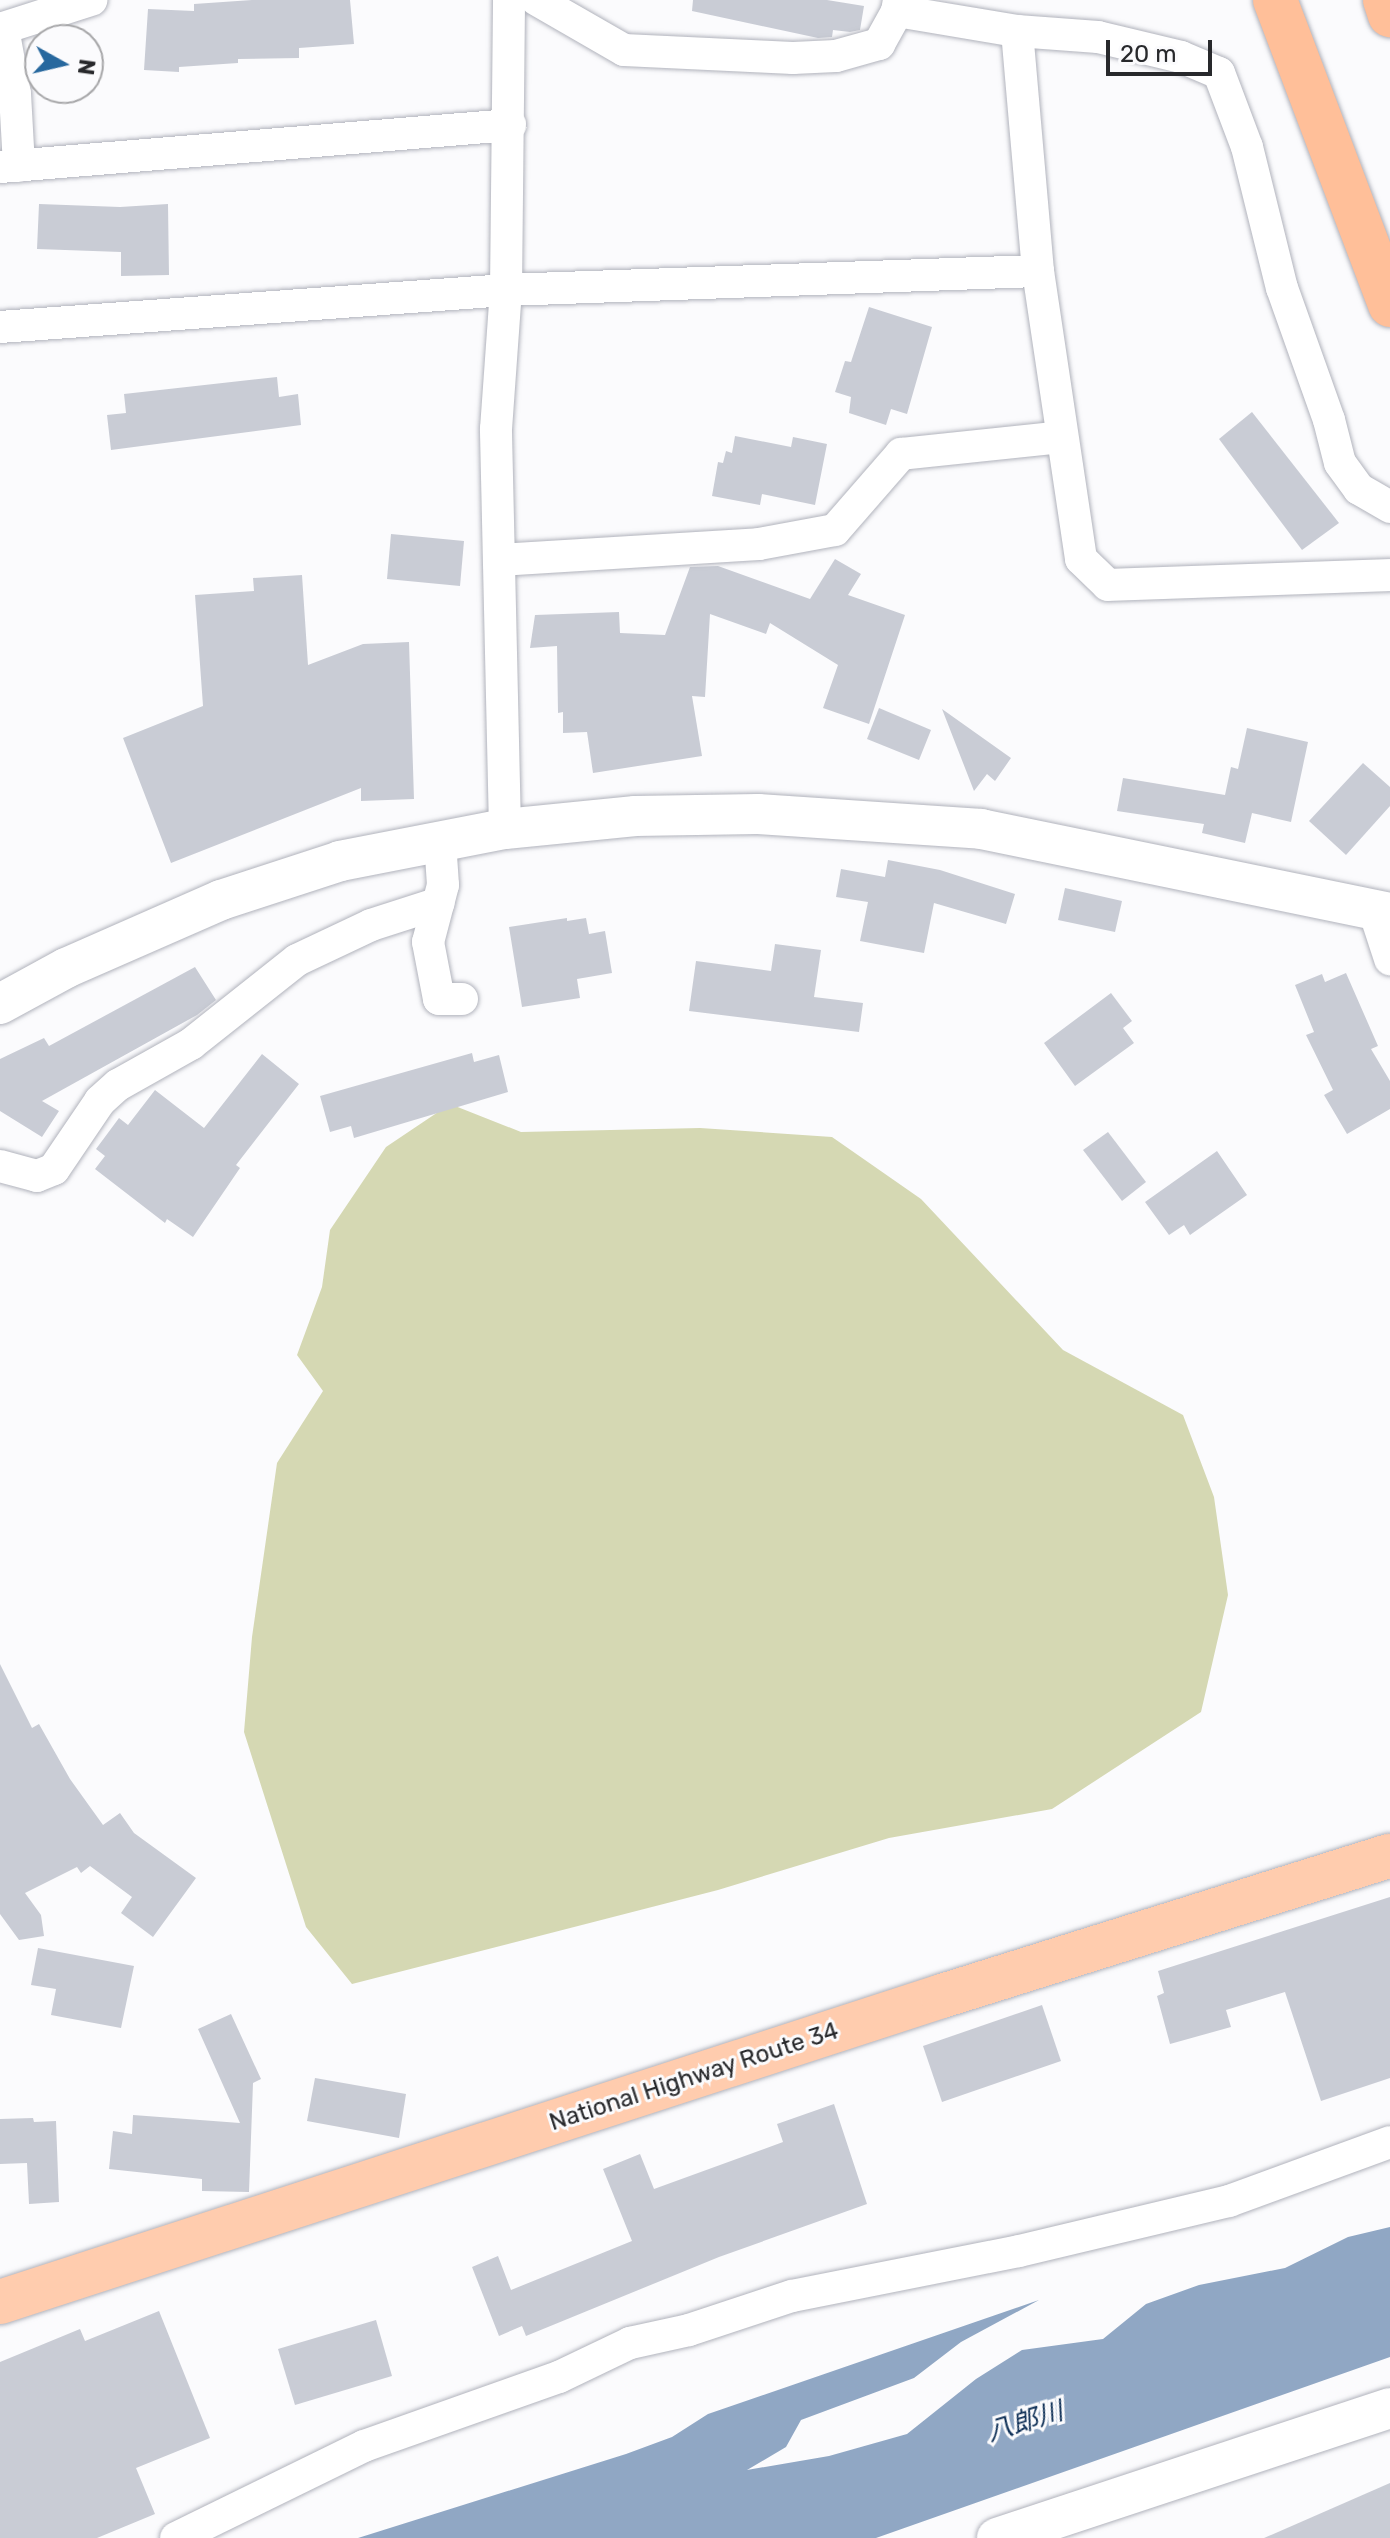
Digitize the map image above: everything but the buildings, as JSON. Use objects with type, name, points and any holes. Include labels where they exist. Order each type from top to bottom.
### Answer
[{"type":"highway","points":[[1275,0],[1390,305]]},
{"type":"highway","points":[[1385,0],[1390,15]]},
{"type":"highway","name":"National Highway Route 34","points":[[0,2302],[957,1991],[1390,1856]]},
{"type":"street","points":[[91,0],[2,28],[15,94],[10,167],[510,125]]},
{"type":"street","points":[[505,829],[496,429],[506,290],[509,0]]},
{"type":"street","points":[[537,0],[624,50],[793,58],[836,56],[879,44],[898,6],[1017,31],[1098,37],[1181,57],[1219,73],[1247,147],[1282,288],[1329,420],[1340,463],[1359,489],[1390,507]]},
{"type":"street","points":[[1017,31],[1038,271],[1081,559],[1108,585],[1390,575]]},
{"type":"street","points":[[0,327],[506,290],[1038,271]]},
{"type":"street","points":[[499,560],[759,544],[835,530],[901,454],[1062,437]]},
{"type":"street","points":[[0,1004],[66,968],[221,900],[340,861],[505,829],[698,813],[981,829],[1382,912],[1390,959]]},
{"type":"street","points":[[440,841],[443,885],[428,942],[439,999],[462,999]]},
{"type":"street","points":[[0,1166],[37,1176],[54,1169],[100,1101],[118,1085],[191,1044],[297,960],[371,925],[439,903]]},
{"type":"street","points":[[176,2538],[364,2446],[559,2377],[630,2343],[689,2330],[792,2296],[1019,2251],[1229,2201],[1390,2142]]},
{"type":"street","points":[[997,2538],[1390,2408]]},
{"type":"green space","points":[[450,1104],[521,1132],[700,1128],[832,1137],[921,1199],[1063,1350],[1183,1415],[1214,1497],[1228,1595],[1201,1712],[1052,1809],[889,1838],[718,1890],[352,1984],[306,1927],[244,1732],[252,1637],[277,1463],[323,1391],[297,1355],[322,1287],[330,1230],[386,1147]]},
{"type":"water","name":"八郎川","points":[[1390,2227],[1390,2357],[876,2538],[358,2538],[626,2454],[672,2437],[708,2414],[1039,2300],[961,2342],[914,2378],[801,2420],[786,2447],[747,2470],[829,2456],[907,2434],[976,2379],[1022,2350],[1103,2339],[1146,2304],[1199,2285],[1285,2268],[1348,2237]]}]
